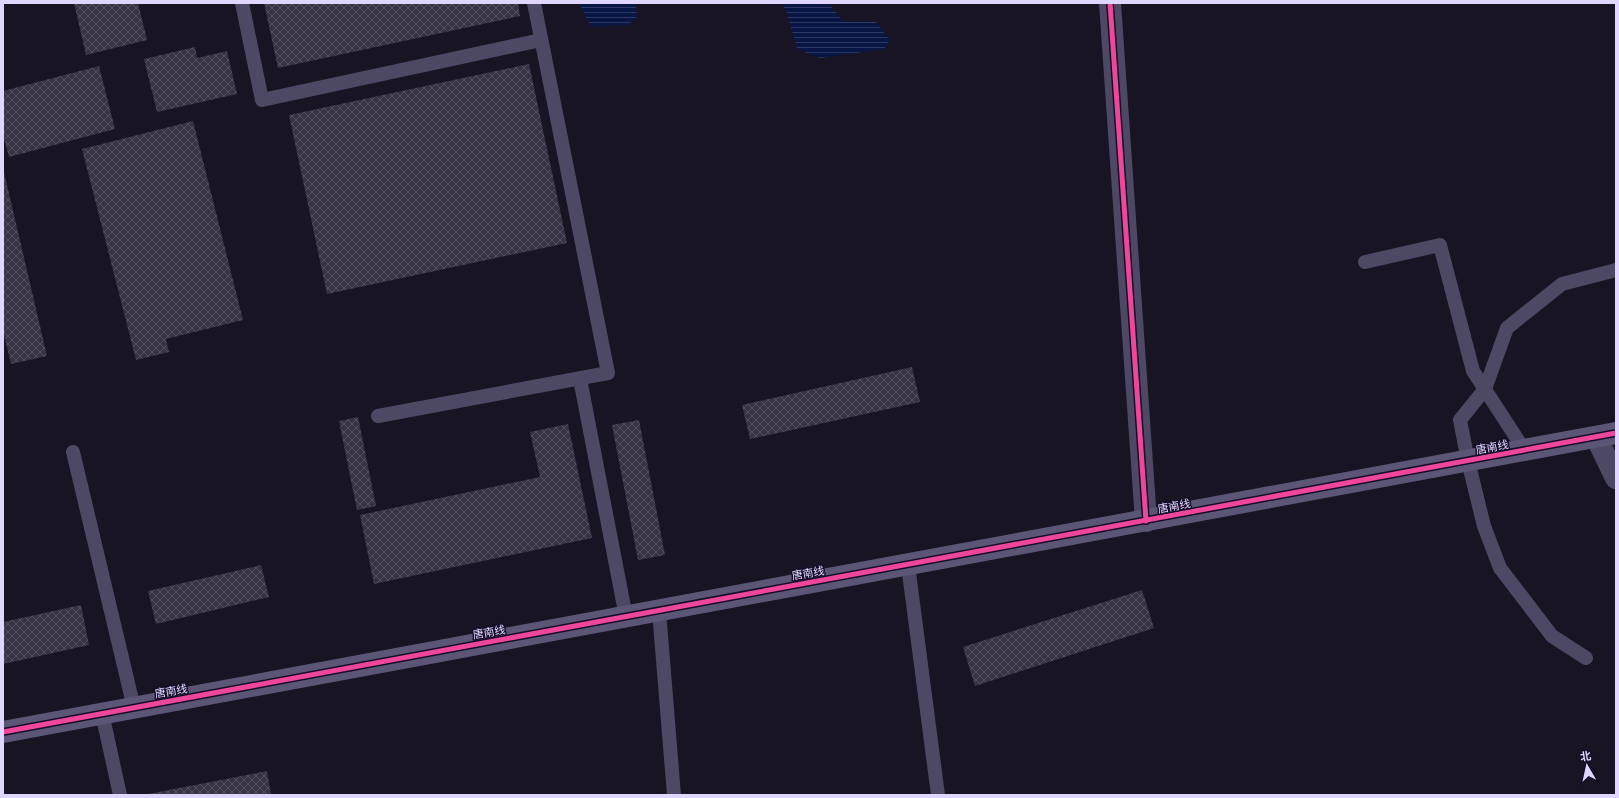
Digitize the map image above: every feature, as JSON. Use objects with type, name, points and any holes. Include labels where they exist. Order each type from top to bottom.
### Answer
[{"type":"street","points":[[1110,3],[1146,521]]},
{"type":"street","points":[[1606,435],[1616,478]]},
{"type":"street","name":"唐南线","points":[[3,732],[1606,435]]},
{"type":"lane","points":[[242,3],[262,100],[541,40]]},
{"type":"lane","points":[[378,416],[608,373],[534,3]]},
{"type":"lane","points":[[1365,262],[1440,245],[1473,371],[1525,451]]},
{"type":"lane","points":[[1586,658],[1552,636],[1500,568],[1484,526],[1468,461],[1460,420],[1485,389],[1507,328],[1562,284],[1616,270]]},
{"type":"lane","points":[[580,379],[626,617]]},
{"type":"lane","points":[[73,452],[134,708]]},
{"type":"lane","points":[[908,565],[938,795]]},
{"type":"lane","points":[[659,611],[674,795]]},
{"type":"lane","points":[[102,713],[120,795]]},
{"type":"shaded area","points":[[579,3],[635,3],[637,17],[628,25],[591,27]]},
{"type":"shaded area","points":[[781,3],[828,3],[843,21],[876,22],[890,40],[884,49],[820,58],[797,49],[786,10]]},
{"type":"building","points":[[74,3],[138,3],[147,40],[86,55]]},
{"type":"building","points":[[264,3],[518,3],[520,16],[278,68]]},
{"type":"building","points":[[195,47],[197,58],[227,51],[237,94],[157,112],[144,59]]},
{"type":"building","points":[[529,64],[567,243],[327,294],[289,115]]},
{"type":"building","points":[[99,66],[115,129],[9,157],[3,134],[3,91]]},
{"type":"building","points":[[193,121],[243,320],[166,339],[169,352],[136,360],[82,149]]},
{"type":"building","points":[[4,172],[47,356],[11,364],[3,331]]},
{"type":"building","points":[[912,367],[920,402],[750,439],[742,405]]},
{"type":"building","points":[[358,417],[376,506],[357,510],[339,421]]},
{"type":"building","points":[[639,420],[665,555],[638,560],[612,425]]},
{"type":"building","points":[[568,424],[592,538],[374,584],[360,515],[540,477],[530,432]]},
{"type":"building","points":[[261,565],[269,597],[156,624],[148,591]]},
{"type":"building","points":[[1142,590],[1154,628],[975,686],[963,647]]},
{"type":"building","points":[[81,605],[89,645],[3,664],[3,622]]},
{"type":"building","points":[[267,771],[271,795],[148,795],[148,794]]},
{"type":"cycle path","points":[[1110,3],[1146,521]]},
{"type":"cycle path","points":[[3,732],[1616,433]]}]
